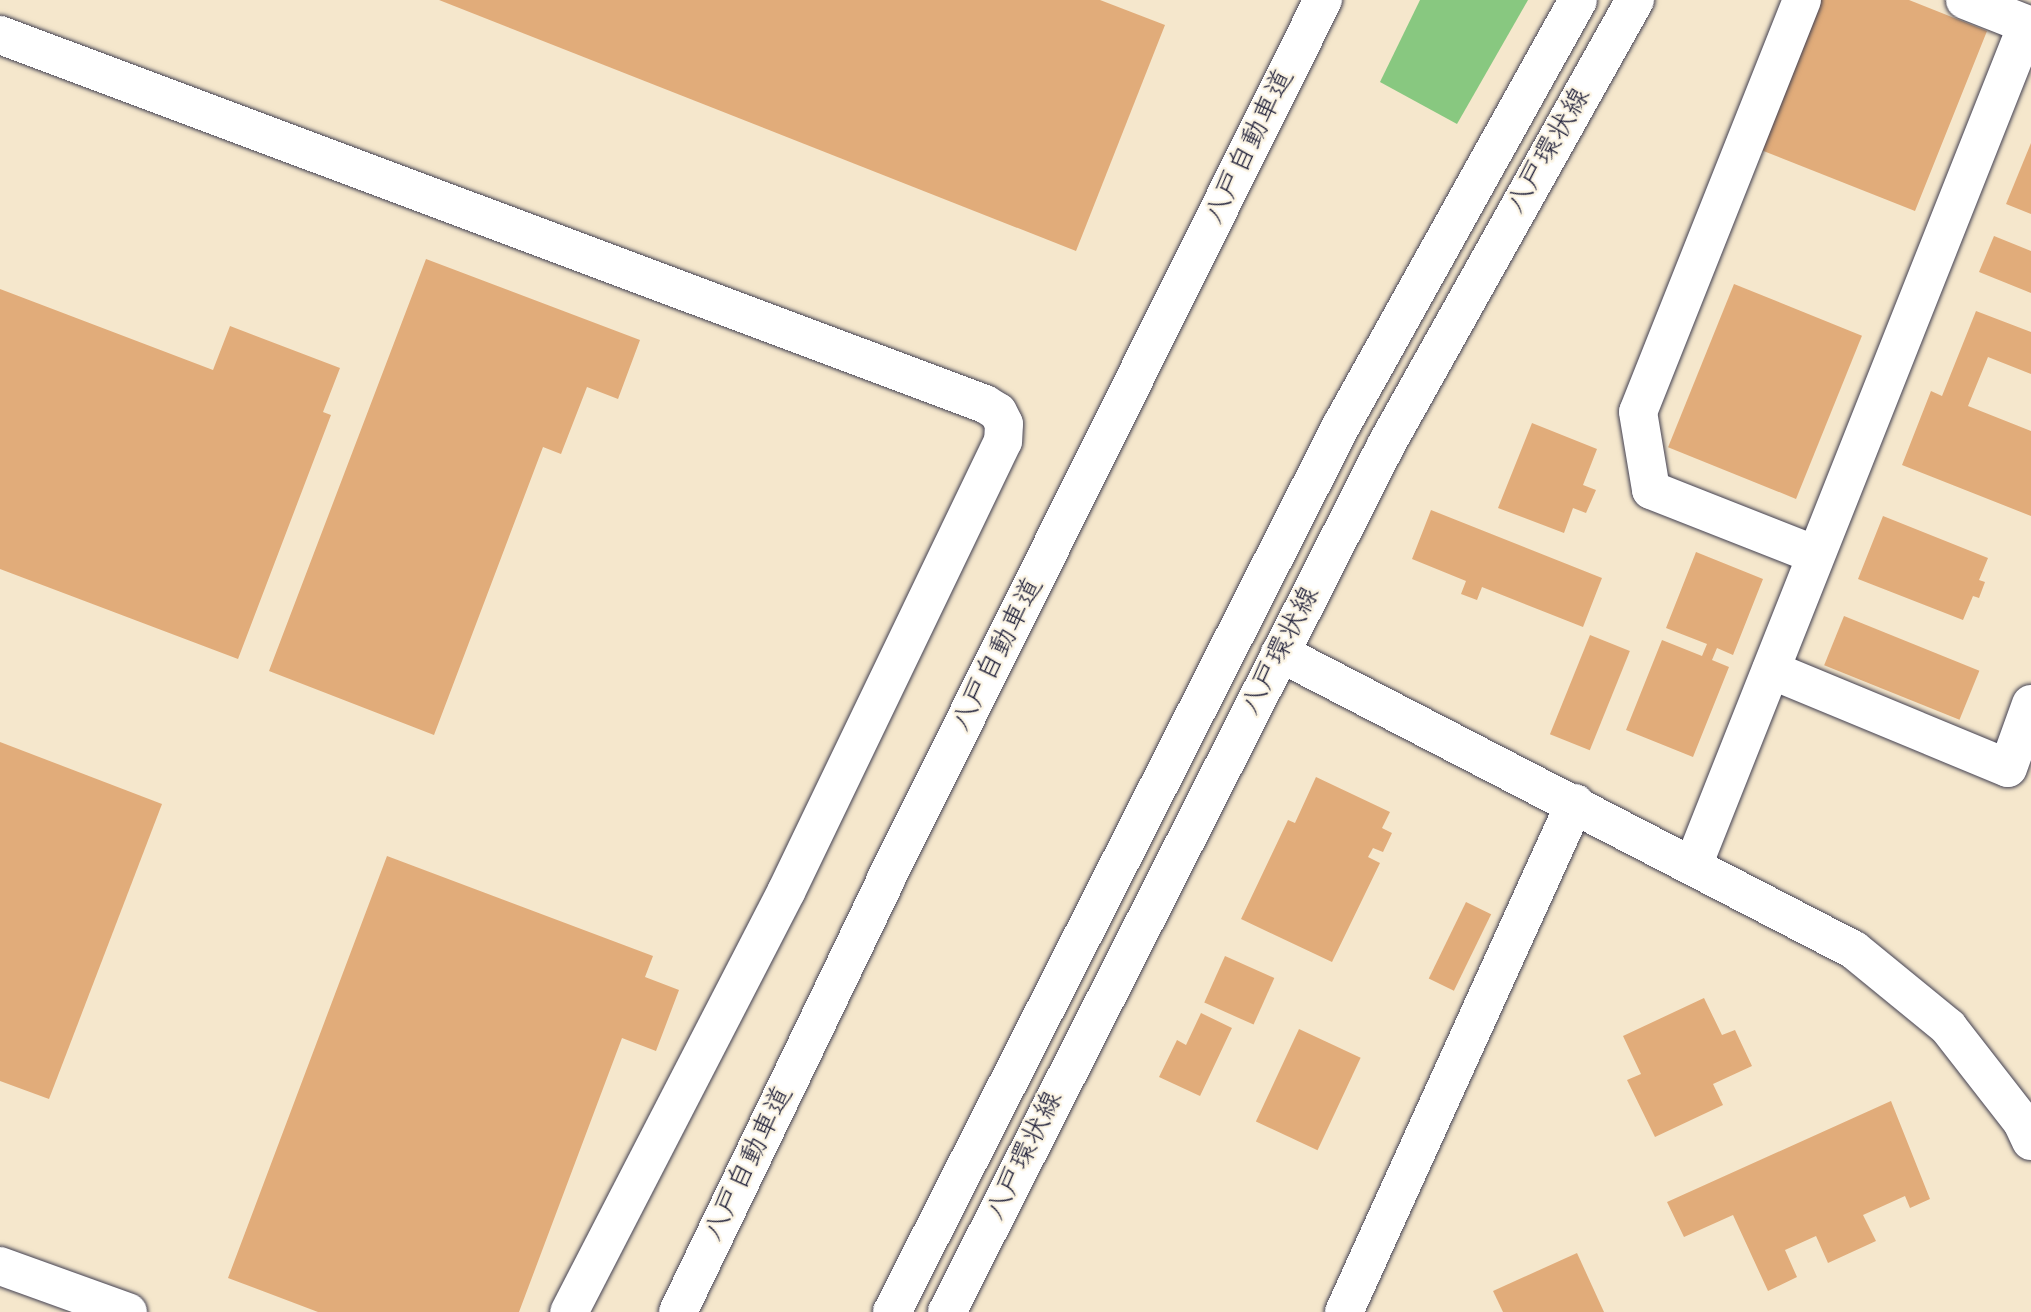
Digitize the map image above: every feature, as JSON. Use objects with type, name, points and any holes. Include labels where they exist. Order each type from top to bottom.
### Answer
[{"type":"main road","name":"八戸自動車道","points":[[678,1312],[886,878],[1323,0]]},
{"type":"main road","name":"八戸環状線","points":[[891,1312],[1341,426],[1578,0]]},
{"type":"main road","name":"八戸環状線","points":[[947,1312],[1386,445],[1635,0]]},
{"type":"main road","points":[[1802,0],[1638,412],[1651,490],[1816,555]]},
{"type":"main road","points":[[1694,863],[2029,25],[1965,0]]},
{"type":"main road","points":[[0,35],[985,404],[998,412],[1004,424],[1003,441],[792,879],[569,1312]]},
{"type":"main road","points":[[1280,653],[1694,863],[1864,958],[1948,1027],[2022,1122],[2031,1141]]},
{"type":"main road","points":[[1771,670],[2008,768],[2031,704]]},
{"type":"main road","points":[[1344,1312],[1575,803]]},
{"type":"main road","points":[[0,1266],[128,1312]]},
{"type":"green space","points":[[1420,0],[1528,0],[1457,124],[1380,82]]},
{"type":"building","points":[[439,0],[1100,0],[1165,25],[1076,251]]},
{"type":"building","points":[[1820,0],[1909,0],[1987,31],[1915,211],[1761,150]]},
{"type":"building","points":[[2031,143],[2031,214],[2006,204]]},
{"type":"building","points":[[1994,236],[2031,251],[2031,293],[1979,272]]},
{"type":"building","points":[[426,259],[640,340],[618,399],[587,387],[561,454],[543,447],[434,735],[269,671]]},
{"type":"building","points":[[1734,284],[1862,336],[1796,499],[1668,447]]},
{"type":"building","points":[[0,289],[213,370],[230,326],[340,368],[323,412],[331,415],[238,659],[0,569]]},
{"type":"building","points":[[1976,311],[2031,332],[2031,374],[1988,357],[1968,406],[2031,431],[2031,516],[1902,465],[1931,391],[1942,396]]},
{"type":"building","points":[[1532,423],[1597,449],[1583,485],[1596,490],[1586,513],[1573,508],[1564,533],[1498,508]]},
{"type":"building","points":[[1431,510],[1602,578],[1583,627],[1482,587],[1477,600],[1461,594],[1466,581],[1412,559]]},
{"type":"building","points":[[1883,516],[1988,558],[1979,580],[1985,582],[1979,598],[1973,596],[1963,620],[1858,579]]},
{"type":"building","points":[[1696,552],[1763,579],[1733,655],[1717,648],[1712,660],[1729,667],[1693,757],[1626,730],[1662,640],[1702,656],[1707,644],[1666,628]]},
{"type":"building","points":[[1844,616],[1979,671],[1960,720],[1824,665]]},
{"type":"building","points":[[1590,635],[1630,651],[1590,750],[1550,734]]},
{"type":"building","points":[[0,742],[162,804],[49,1099],[0,1081]]},
{"type":"building","points":[[1316,777],[1390,812],[1382,828],[1392,833],[1383,852],[1373,848],[1368,857],[1380,863],[1332,962],[1241,919],[1288,820],[1295,823]]},
{"type":"building","points":[[387,856],[653,956],[645,977],[679,990],[656,1051],[622,1038],[519,1312],[318,1312],[228,1278]]},
{"type":"building","points":[[1466,902],[1491,914],[1454,991],[1429,978]]},
{"type":"building","points":[[1225,956],[1274,978],[1254,1025],[1204,1003]]},
{"type":"building","points":[[1704,998],[1722,1035],[1735,1030],[1752,1066],[1713,1084],[1723,1105],[1655,1137],[1627,1080],[1641,1074],[1623,1036]]},
{"type":"building","points":[[1201,1013],[1232,1028],[1200,1096],[1159,1077],[1177,1040],[1186,1045]]},
{"type":"building","points":[[1299,1029],[1361,1058],[1318,1150],[1256,1121]]},
{"type":"building","points":[[1891,1101],[1930,1199],[1910,1208],[1905,1196],[1863,1215],[1876,1241],[1828,1263],[1816,1236],[1785,1250],[1797,1277],[1768,1291],[1733,1215],[1684,1237],[1667,1202]]},
{"type":"building","points":[[1577,1253],[1604,1312],[1503,1312],[1493,1291]]}]
